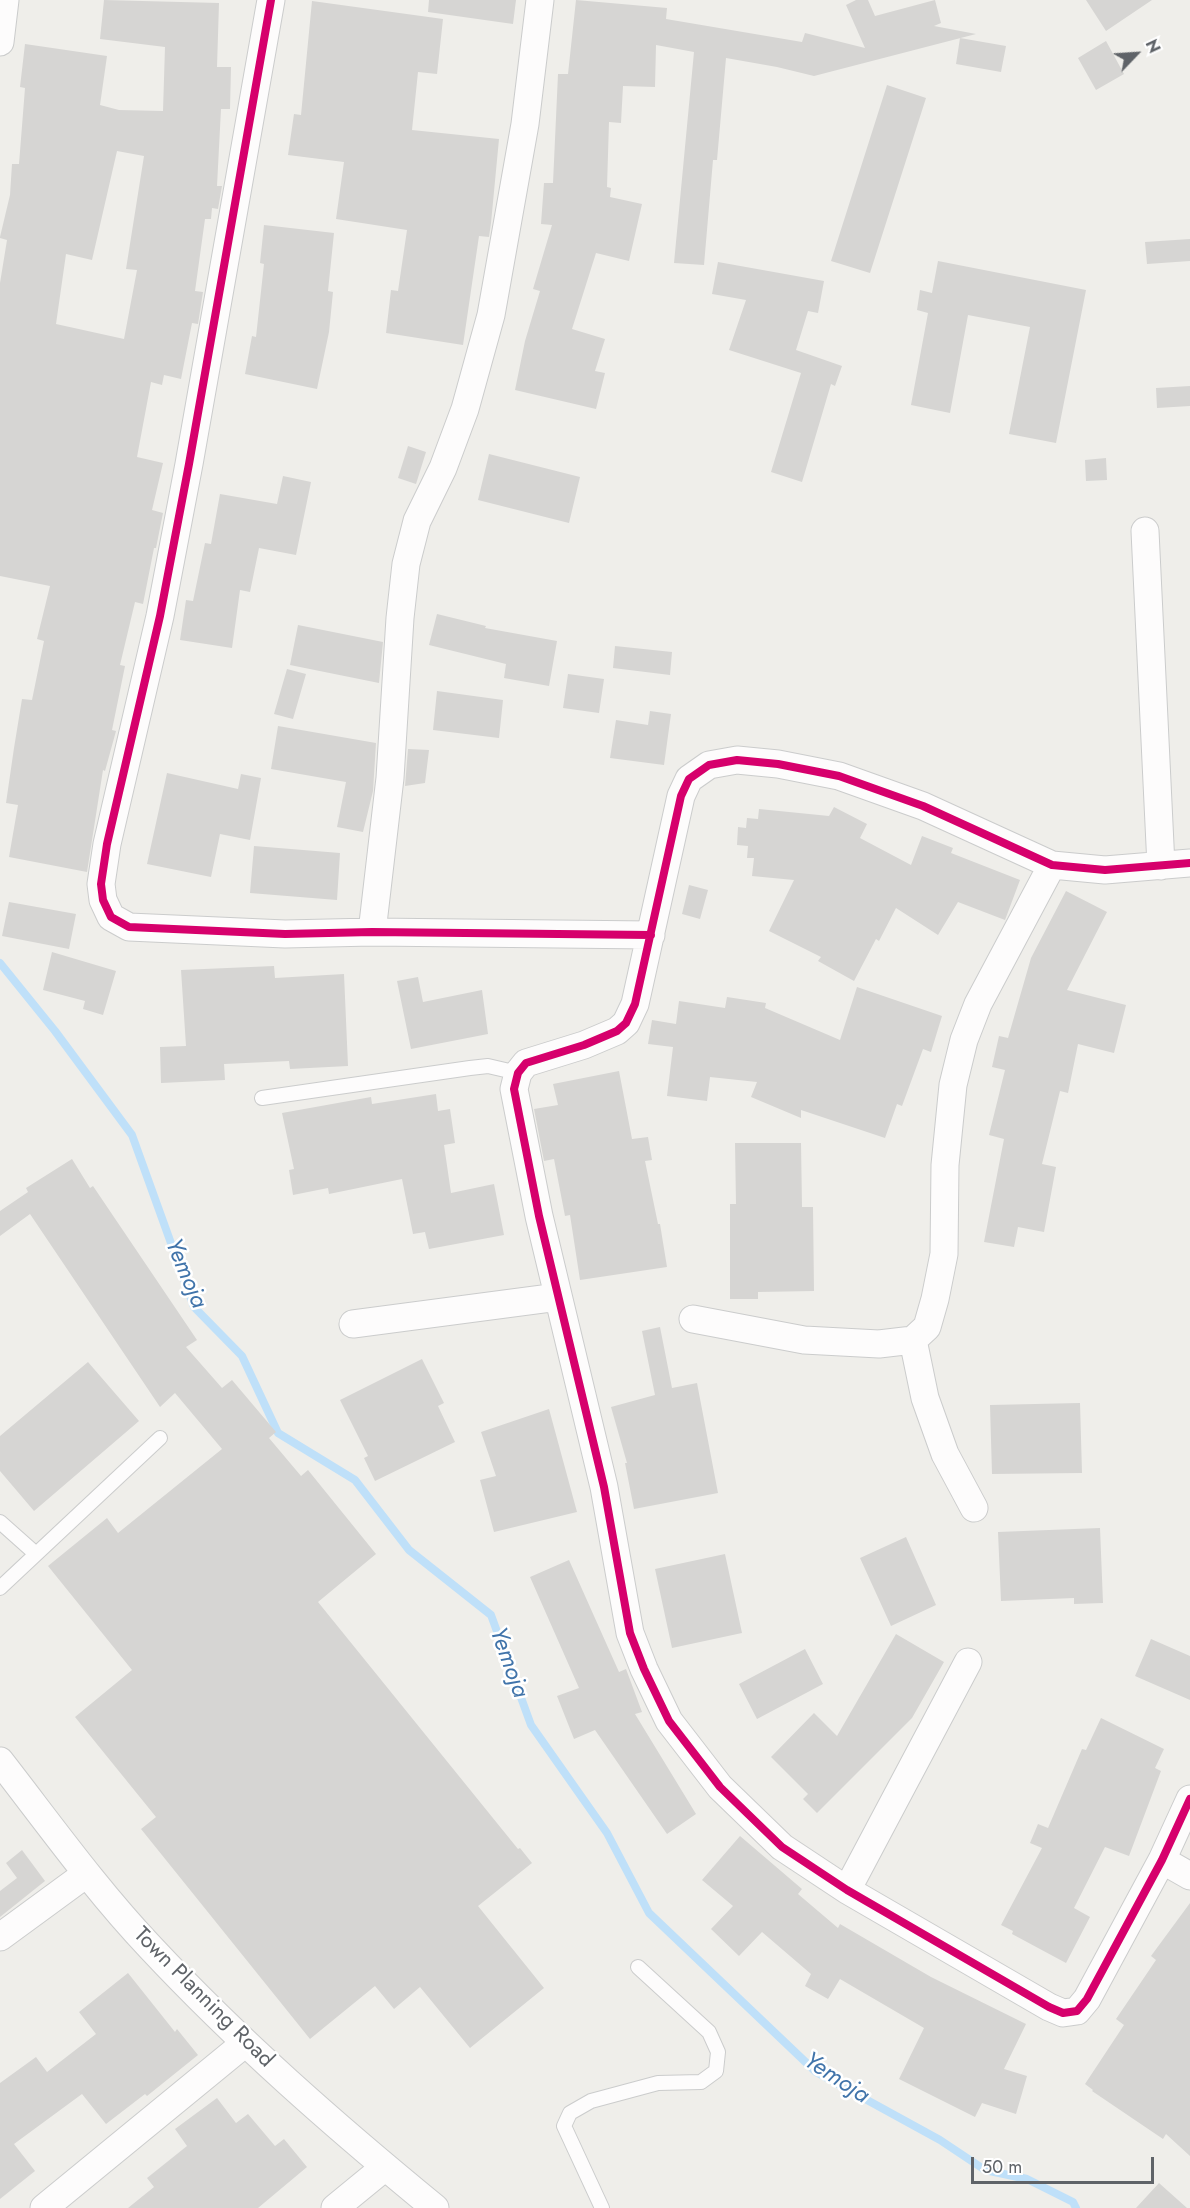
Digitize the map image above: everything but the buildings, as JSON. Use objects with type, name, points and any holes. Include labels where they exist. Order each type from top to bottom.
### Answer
[{"type":"street","points":[[0,42],[5,0]]},
{"type":"street","points":[[272,0],[160,615],[107,844],[101,884],[103,900],[111,917],[129,927],[285,934],[372,932],[651,935]]},
{"type":"street","points":[[372,932],[390,778],[400,618],[406,564],[417,521],[443,468],[465,409],[491,315],[525,124],[540,0]]},
{"type":"street","points":[[1145,531],[1161,866]]},
{"type":"street","points":[[1190,863],[1105,870],[1052,865],[923,806],[839,776],[778,764],[737,760],[709,765],[689,779],[681,796],[635,1004],[626,1023],[617,1031],[584,1045],[526,1063],[518,1073],[514,1089],[539,1216],[604,1487],[630,1633],[669,1721],[720,1787],[782,1847],[847,1890],[1063,2013],[1077,2011],[1087,1999],[1162,1860],[1190,1799]]},
{"type":"street","points":[[693,1319],[804,1340],[879,1344],[913,1340],[927,1327],[944,1254],[945,1165],[953,1085],[964,1040],[978,1004],[1052,865]]},
{"type":"street","points":[[353,1324],[558,1297]]},
{"type":"street","points":[[913,1340],[925,1398],[945,1454],[974,1508]]},
{"type":"street","points":[[847,1890],[968,1662]]},
{"type":"street","name":"Town Planning Road","points":[[0,1761],[86,1874],[149,1947],[244,2044],[435,2208]]},
{"type":"street","points":[[1162,1860],[1190,1876]]},
{"type":"street","points":[[0,1937],[86,1874]]},
{"type":"street","points":[[44,2208],[244,2044]]},
{"type":"street","points":[[335,2208],[385,2167]]},
{"type":"lane","points":[[262,1098],[488,1066],[518,1073]]},
{"type":"lane","points":[[0,1588],[159,1438]]},
{"type":"lane","points":[[0,1522],[36,1554]]},
{"type":"lane","points":[[602,2208],[564,2126],[570,2113],[591,2101],[658,2083],[701,2082],[716,2071],[718,2052],[709,2032],[638,1966]]},
{"type":"waterway","name":"Yemoja","points":[[0,963],[55,1031],[132,1135],[194,1307],[242,1356],[278,1433],[355,1480],[409,1550],[491,1615],[531,1725],[607,1833],[649,1913],[816,2072],[940,2140],[985,2170],[1027,2179],[1073,2202],[1076,2208]]},
{"type":"cycle path","points":[[271,0],[160,616],[107,844],[101,884],[103,900],[111,917],[129,927],[285,934],[372,932],[651,935]]},
{"type":"cycle path","points":[[1190,863],[1105,870],[1052,865],[923,806],[839,776],[778,764],[737,760],[709,765],[689,779],[681,796],[635,1004],[626,1023],[617,1031],[584,1045],[526,1063],[518,1073],[514,1089],[539,1216],[604,1487],[630,1633],[669,1721],[720,1787],[782,1847],[847,1890],[1063,2013],[1077,2011],[1087,1999],[1162,1860],[1190,1799]]}]
